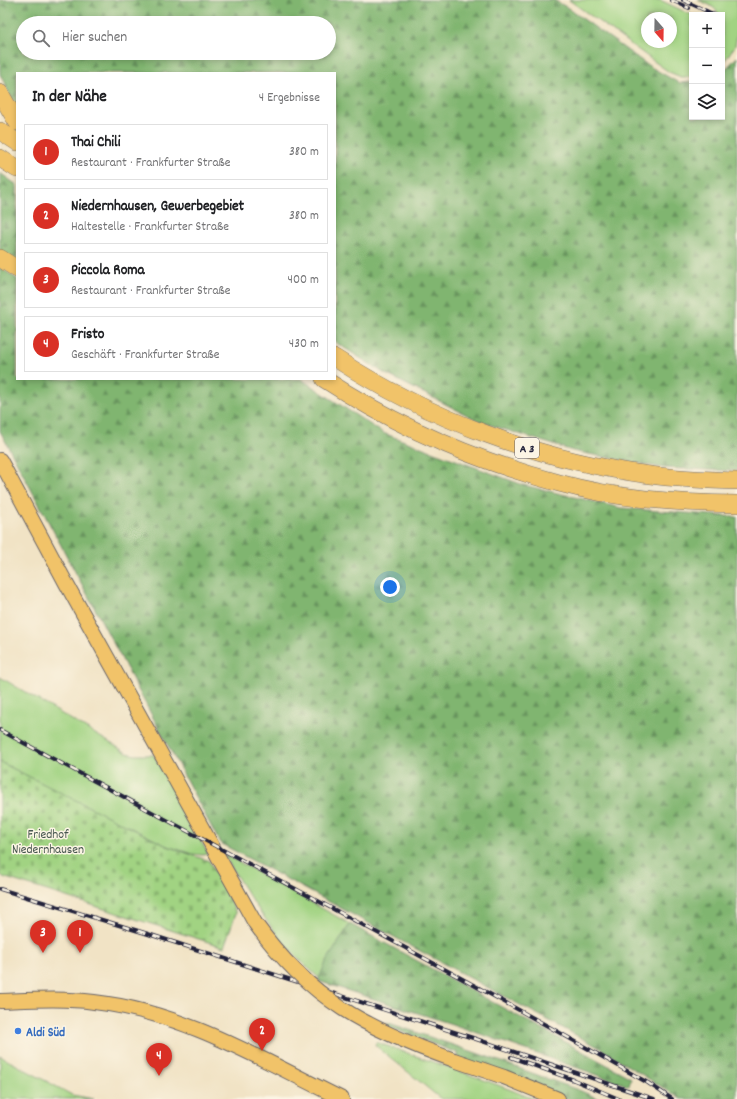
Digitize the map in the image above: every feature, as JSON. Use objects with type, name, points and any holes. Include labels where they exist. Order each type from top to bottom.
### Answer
[{"type":"highway","points":[[0,93],[16,120]]},
{"type":"highway","points":[[0,131],[16,141]]},
{"type":"highway","points":[[0,158],[16,168]]},
{"type":"highway","points":[[0,258],[16,268]]},
{"type":"highway","name":"A 3","points":[[336,359],[381,386],[435,414],[521,446],[567,459],[622,470],[696,480],[737,482]]},
{"type":"highway","name":"A 3","points":[[326,380],[386,415],[436,440],[472,455],[560,483],[646,499],[695,503],[737,504]]},
{"type":"main road","points":[[0,460],[67,585],[242,900],[273,947],[315,990],[344,1011],[376,1029],[558,1099]]},
{"type":"main road","points":[[0,1001],[67,1000],[94,1002],[151,1012],[185,1023],[217,1036],[342,1099]]},
{"type":"green space","points":[[0,0],[554,0],[568,8],[649,66],[679,83],[689,82],[689,120],[725,120],[725,70],[737,57],[737,471],[663,468],[573,451],[481,422],[384,373],[336,343],[336,72],[16,72],[16,104],[0,74]]},
{"type":"green space","points":[[569,0],[660,0],[689,14],[689,77],[681,77],[669,72]]},
{"type":"green space","points":[[698,0],[737,0],[737,35],[735,46],[725,60],[725,12],[717,12],[710,6]]},
{"type":"green space","points":[[0,173],[16,184],[16,262],[0,252]]},
{"type":"green space","points":[[0,267],[16,278],[16,380],[303,380],[383,433],[523,485],[621,508],[737,517],[737,1099],[681,1099],[598,1047],[220,843],[0,431]]},
{"type":"green space","points":[[0,677],[127,753],[135,755],[154,755],[208,854],[192,854],[167,846],[0,762]]},
{"type":"green space","name":"Friedhof Niedernhausen","points":[[0,762],[167,846],[209,861],[236,913],[224,947],[0,876]]},
{"type":"green space","points":[[223,853],[350,924],[319,978],[304,965],[266,920]]},
{"type":"green space","points":[[350,924],[631,1078],[629,1086],[452,1024],[318,981],[326,962]]},
{"type":"green space","points":[[386,1022],[491,1058],[599,1099],[558,1099],[460,1062],[457,1053],[389,1027]]},
{"type":"green space","points":[[376,1042],[534,1099],[441,1099],[375,1045]]},
{"type":"green space","points":[[0,1056],[72,1095],[94,1099],[0,1099]]},
{"type":"railway","points":[[671,0],[689,8]]},
{"type":"railway","points":[[683,0],[709,12]]},
{"type":"railway","points":[[0,730],[406,948],[568,1037],[648,1083],[672,1099]]},
{"type":"railway","points":[[0,889],[145,933],[473,1038],[654,1099]]},
{"type":"railway","points":[[511,1057],[574,1080],[619,1099]]},
{"type":"place","name":"Piccola Roma","points":[[43,953]]},
{"type":"place","name":"Thai Chili","points":[[80,953]]},
{"type":"place","name":"Aldi Süd","points":[[18,1031]]},
{"type":"place","name":"Niedernhausen, Gewerbegebiet","points":[[262,1051]]},
{"type":"place","name":"Fristo","points":[[159,1076]]}]
